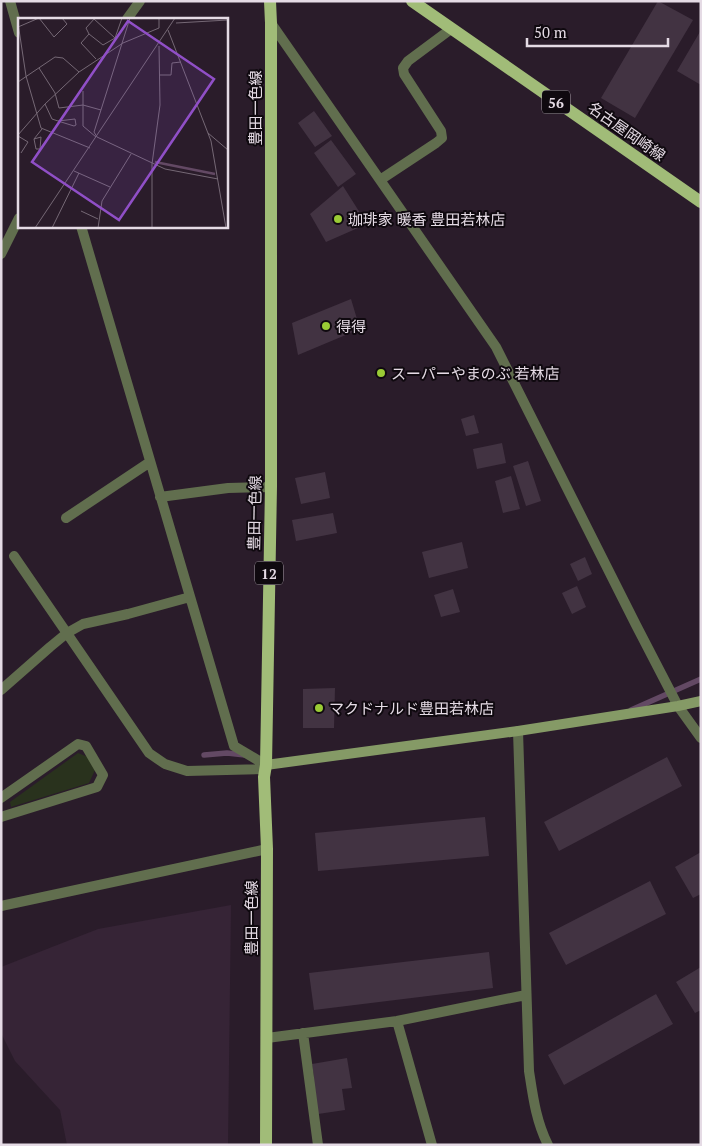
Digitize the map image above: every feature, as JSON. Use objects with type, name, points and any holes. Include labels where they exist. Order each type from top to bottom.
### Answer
[{"type":"main road","name":"豊田一色線","points":[[266,1145],[267,849],[265,767],[270,487],[270,1]]},
{"type":"main road","name":"名古屋岡崎線","points":[[412,1],[701,202]]},
{"type":"street","points":[[10,1],[18,29]]},
{"type":"street","points":[[128,18],[140,1]]},
{"type":"street","points":[[271,23],[496,347],[583,522],[678,706],[701,738]]},
{"type":"street","points":[[380,180],[442,138],[441,131],[404,74],[403,68],[408,61],[451,29]]},
{"type":"street","points":[[1,254],[18,220]]},
{"type":"street","points":[[82,228],[234,746],[265,767]]},
{"type":"street","points":[[66,518],[150,462]]},
{"type":"street","points":[[160,497],[228,488],[270,487]]},
{"type":"street","points":[[14,556],[149,753],[166,764],[187,771],[265,767],[678,706],[701,701]]},
{"type":"street","points":[[1,690],[67,633],[83,624],[128,614],[190,596]]},
{"type":"street","points":[[518,730],[529,1071],[533,1103],[541,1130],[548,1145]]},
{"type":"street","points":[[1,798],[78,744],[86,746],[103,775],[97,787],[1,817]]},
{"type":"street","points":[[1,906],[267,849]]},
{"type":"street","points":[[267,1038],[396,1021],[526,995]]},
{"type":"street","points":[[396,1021],[432,1145]]},
{"type":"street","points":[[303,1033],[318,1145]]},
{"type":"shaded area","points":[[231,905],[228,1145],[67,1145],[60,1110],[15,1061],[1,1033],[1,967],[98,929]]},
{"type":"green space","points":[[78,753],[88,757],[95,770],[89,783],[11,807],[10,802]]},
{"type":"building","points":[[658,1],[693,20],[635,118],[601,98]]},
{"type":"building","points":[[701,30],[701,85],[677,71]]},
{"type":"building","points":[[314,111],[332,136],[315,147],[298,123]]},
{"type":"building","points":[[331,140],[356,174],[338,187],[314,153]]},
{"type":"building","name":"珈琲家 暖香 豊田若林店","points":[[343,186],[367,224],[326,242],[310,214]]},
{"type":"building","name":"得得","points":[[351,299],[360,329],[298,355],[292,323]]},
{"type":"building","points":[[474,415],[479,433],[466,436],[461,419]]},
{"type":"building","points":[[502,443],[506,463],[477,469],[473,449]]},
{"type":"building","points":[[528,461],[541,501],[526,506],[513,466]]},
{"type":"building","points":[[325,472],[330,498],[301,504],[295,478]]},
{"type":"building","points":[[511,476],[520,509],[503,513],[495,481]]},
{"type":"building","points":[[333,513],[337,533],[296,541],[292,520]]},
{"type":"building","points":[[462,542],[468,568],[429,578],[422,552]]},
{"type":"building","points":[[585,557],[592,574],[578,581],[570,564]]},
{"type":"building","points":[[577,586],[586,607],[572,614],[562,593]]},
{"type":"building","points":[[453,589],[460,612],[441,617],[434,595]]},
{"type":"building","name":"マクドナルド豊田若林店","points":[[335,688],[334,728],[303,728],[303,689]]},
{"type":"building","points":[[667,757],[682,786],[559,851],[544,822]]},
{"type":"building","points":[[485,817],[489,856],[318,871],[315,833]]},
{"type":"building","points":[[701,852],[701,894],[693,898],[675,867]]},
{"type":"building","points":[[650,881],[666,914],[566,965],[549,933]]},
{"type":"building","points":[[489,952],[493,988],[314,1010],[309,973]]},
{"type":"building","points":[[701,967],[701,1010],[695,1013],[676,982]]},
{"type":"building","points":[[656,994],[673,1024],[564,1085],[548,1055]]},
{"type":"building","points":[[347,1058],[352,1088],[342,1089],[345,1110],[318,1114],[312,1077],[314,1077],[312,1064]]},
{"type":"waterway","points":[[631,710],[701,679]]},
{"type":"waterway","points":[[204,755],[227,753],[245,755]]},
{"type":"place","name":"珈琲家 暖香 豊田若林店","points":[[338,219]]},
{"type":"place","name":"得得","points":[[326,326]]},
{"type":"place","name":"スーパーやまのぶ 若林店","points":[[381,373]]},
{"type":"place","name":"マクドナルド豊田若林店","points":[[319,708]]}]
